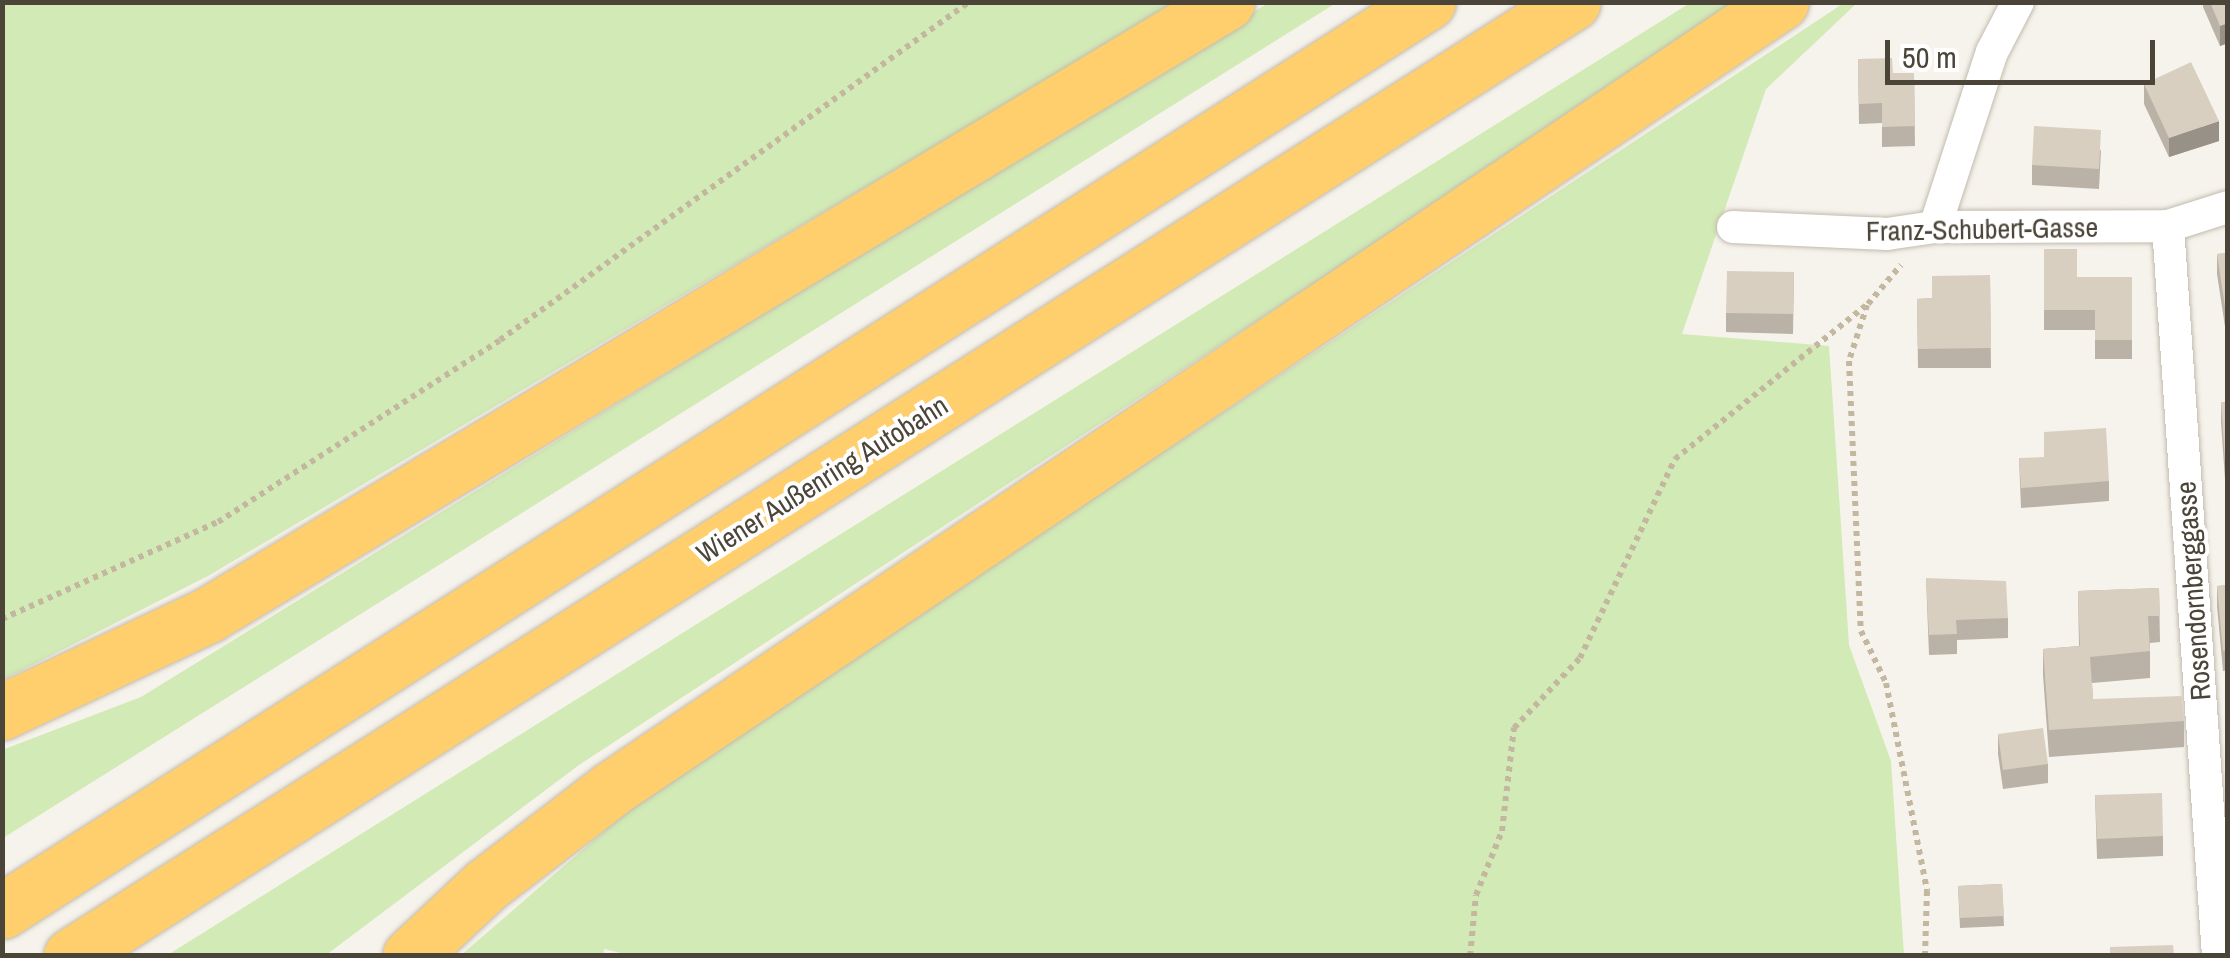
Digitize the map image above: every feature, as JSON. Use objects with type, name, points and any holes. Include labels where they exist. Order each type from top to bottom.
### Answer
[{"type":"highway","points":[[2,712],[208,616],[1226,2]]},
{"type":"highway","points":[[2,911],[1428,2]]},
{"type":"highway","name":"Wiener Außenring Autobahn","points":[[71,956],[1573,2]]},
{"type":"highway","points":[[410,956],[486,885],[611,789],[1781,2]]},
{"type":"street","points":[[1935,227],[1992,52],[2018,2]]},
{"type":"street","name":"Franz-Schubert-Gasse","points":[[1733,227],[1887,234],[1935,227],[2168,226],[2228,208]]},
{"type":"street","name":"Rosendornberggasse","points":[[2168,226],[2218,956]]},
{"type":"path","points":[[2,619],[218,522],[500,340],[969,2]]},
{"type":"path","points":[[1470,956],[1476,895],[1502,831],[1514,728],[1580,658],[1675,459],[1868,304],[1849,361],[1861,631],[1886,683],[1927,891],[1925,956]]},
{"type":"green space","points":[[3,3],[1177,3],[208,576],[3,680]]},
{"type":"green space","points":[[1268,3],[1336,3],[3,838],[2,750],[141,697]]},
{"type":"green space","points":[[1690,3],[1742,3],[579,765],[326,955],[166,956]]},
{"type":"green space","points":[[1844,3],[1857,3],[1766,89],[1682,334],[1829,346],[1849,645],[1891,761],[1904,955],[634,956],[604,949],[603,956],[460,956],[654,788]]},
{"type":"building","points":[[2210,2],[2228,2],[2228,23],[2220,26]]},
{"type":"building","points":[[1892,58],[1893,73],[1914,73],[1915,126],[1882,127],[1882,103],[1859,104],[1858,59]]},
{"type":"building","points":[[2191,62],[2219,121],[2169,138],[2144,84]]},
{"type":"building","points":[[2034,126],[2101,130],[2099,169],[2032,165]]},
{"type":"building","points":[[2044,249],[2077,249],[2077,277],[2132,277],[2132,340],[2095,340],[2095,310],[2044,310]]},
{"type":"building","points":[[2228,253],[2228,320],[2227,320],[2217,254]]},
{"type":"building","points":[[1727,271],[1794,272],[1793,314],[1726,313]]},
{"type":"building","points":[[1990,275],[1991,348],[1918,349],[1917,299],[1932,298],[1932,276]]},
{"type":"building","points":[[2221,402],[2228,402],[2228,504]]},
{"type":"building","points":[[2106,428],[2109,481],[2021,488],[2019,458],[2044,457],[2044,432]]},
{"type":"building","points":[[1926,578],[2006,581],[2008,618],[1956,620],[1957,634],[1929,635]]},
{"type":"building","points":[[2228,585],[2228,650],[2223,651],[2217,586]]},
{"type":"building","points":[[2159,588],[2160,616],[2148,616],[2150,651],[2090,657],[2093,699],[2182,696],[2184,721],[2049,730],[2043,649],[2080,646],[2078,591]]},
{"type":"building","points":[[2043,728],[2048,764],[2003,770],[1998,734]]},
{"type":"building","points":[[2162,793],[2163,836],[2097,839],[2095,795]]},
{"type":"building","points":[[2002,884],[2004,916],[1960,918],[1958,886]]},
{"type":"building","points":[[2173,945],[2174,956],[2110,956],[2110,947]]}]
